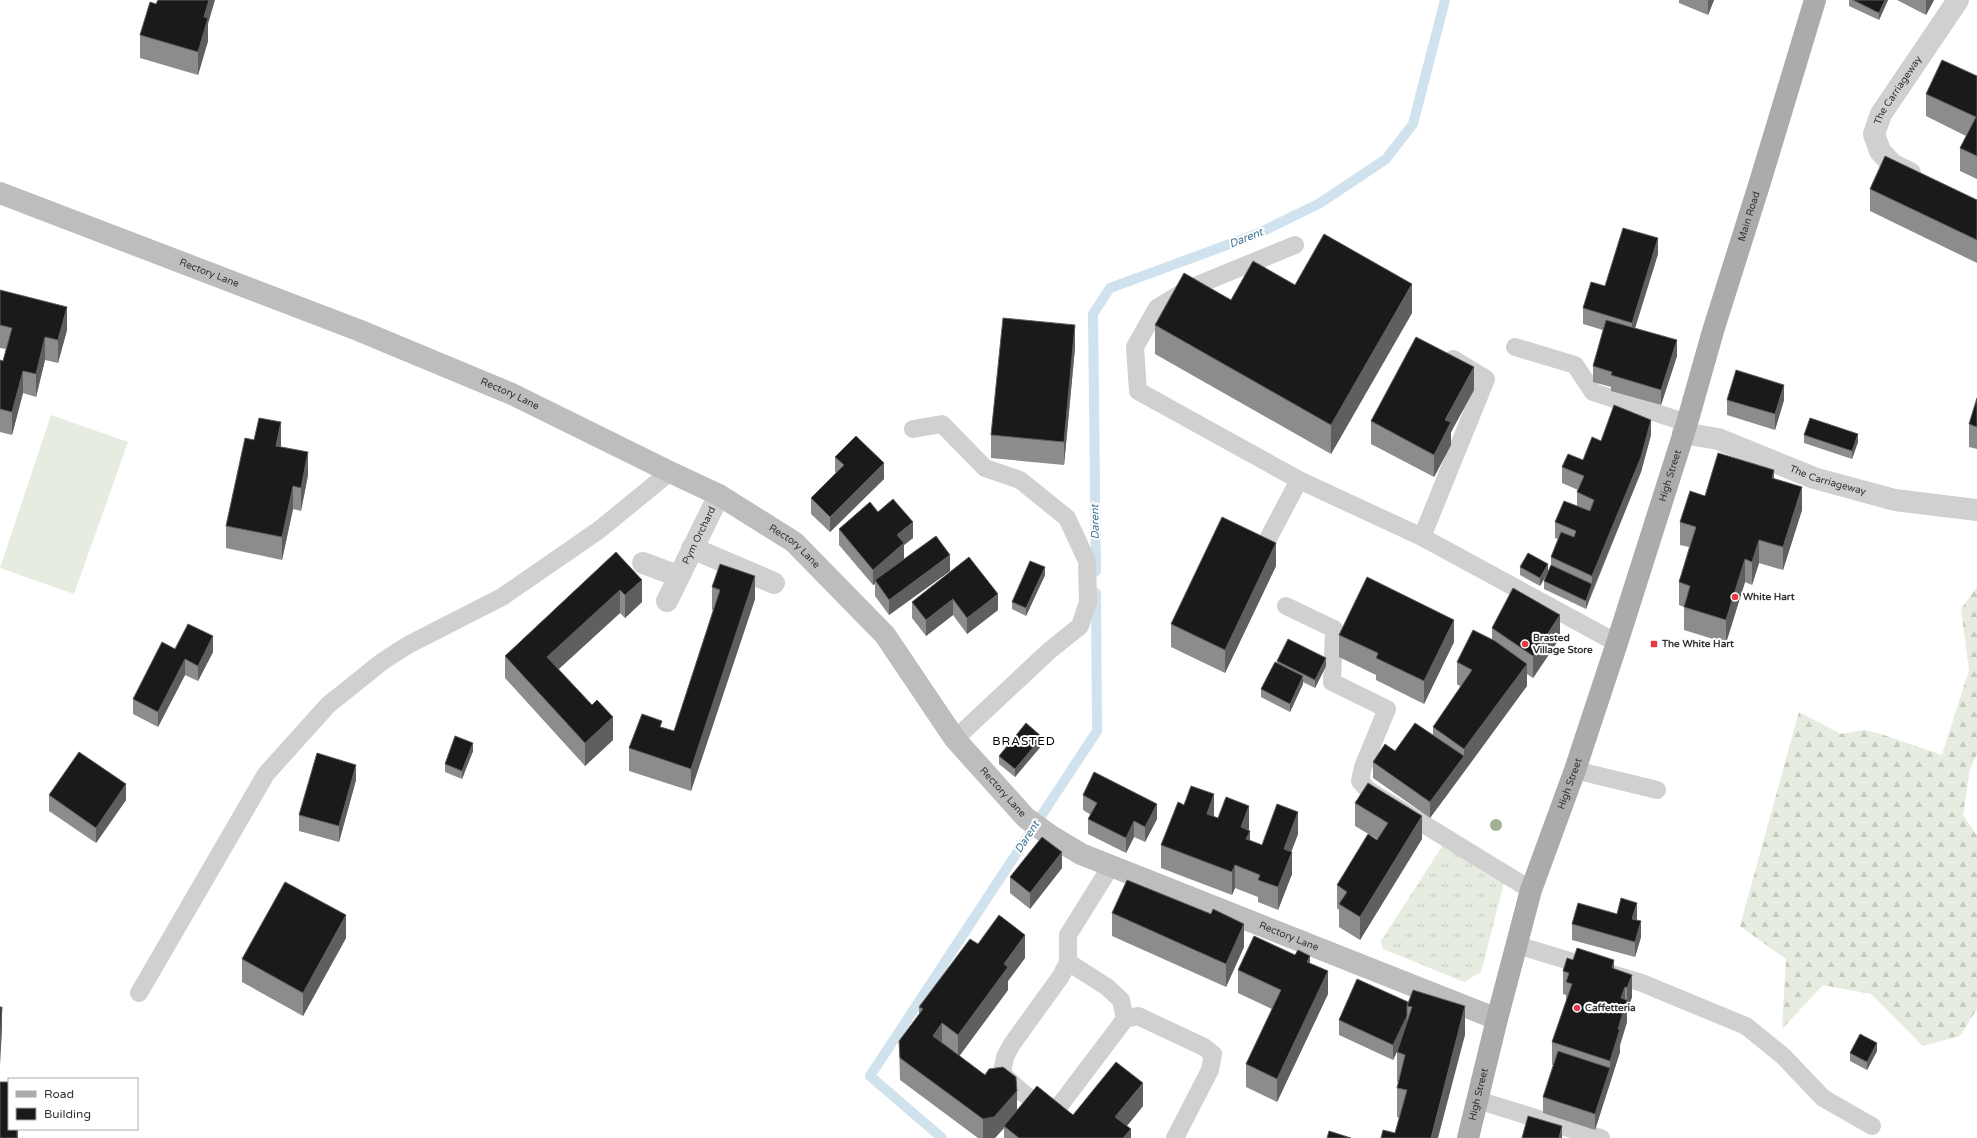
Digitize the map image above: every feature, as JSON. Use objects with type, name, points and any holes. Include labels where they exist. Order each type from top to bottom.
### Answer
[{"type":"main road","name":"Main Road","points":[[1685,428],[1713,331],[1815,0]]},
{"type":"main road","name":"High Street","points":[[1468,1138],[1531,890],[1575,770],[1618,644],[1685,428]]},
{"type":"street","name":"The Carriageway","points":[[1927,182],[1892,164],[1880,151],[1874,134],[1881,114],[1958,0]]},
{"type":"street","name":"Rectory Lane","points":[[0,193],[358,330],[512,394],[719,495],[794,542],[874,623],[885,635],[955,739],[1026,818],[1050,836],[1081,854],[1497,1019]]},
{"type":"street","name":"The Carriageway","points":[[1685,428],[1718,439],[1814,478],[1895,500],[1977,510]]},
{"type":"street","name":"Pym Orchard","points":[[667,601],[719,495]]},
{"type":"street","points":[[692,548],[774,583]]},
{"type":"street","name":"Pym Orchard","points":[[643,563],[678,576]]},
{"type":"lane","points":[[1295,245],[1190,288],[1157,308],[1135,347],[1138,391],[1299,480],[1422,537],[1618,644]]},
{"type":"lane","points":[[1515,347],[1575,365],[1593,392],[1685,428]]},
{"type":"lane","points":[[1422,537],[1486,379],[1439,352]]},
{"type":"lane","points":[[913,429],[942,424],[985,468],[1020,480],[1067,518],[1088,561],[1088,602],[1080,626],[1049,651],[955,739]]},
{"type":"lane","points":[[139,993],[266,774],[328,705],[383,661],[408,645],[502,597],[599,530],[670,472]]},
{"type":"lane","points":[[1268,539],[1299,480]]},
{"type":"lane","points":[[1286,606],[1334,629],[1332,682],[1387,709],[1363,767],[1360,781],[1368,790],[1531,890]]},
{"type":"lane","points":[[1575,770],[1657,790]]},
{"type":"lane","points":[[1111,866],[1068,935],[1068,962],[1061,976],[1012,1044],[1005,1057],[1002,1073],[1015,1087],[1047,1109],[1060,1105],[1125,1019],[1138,1016],[1204,1047],[1213,1054],[1210,1070],[1175,1138]]},
{"type":"lane","points":[[1517,944],[1642,983],[1746,1026],[1783,1056],[1823,1098],[1872,1126]]},
{"type":"lane","points":[[1068,962],[1107,987],[1121,1000],[1125,1019]]},
{"type":"lane","points":[[1477,1100],[1601,1138]]},
{"type":"green space","points":[[51,415],[128,442],[74,594],[0,568]]},
{"type":"green space","points":[[1977,587],[1977,754],[1970,769],[1963,815],[1977,836],[1977,1009],[1960,1036],[1923,1046],[1871,994],[1823,985],[1782,1029],[1786,959],[1740,926],[1799,712],[1841,734],[1864,730],[1881,734],[1942,755],[1969,670],[1961,609]]},
{"type":"green space","points":[[1443,845],[1504,883],[1481,972],[1464,982],[1383,949],[1381,941]]},
{"type":"building","points":[[158,0],[209,0],[204,17],[208,18],[198,52],[140,35],[150,2],[156,4]]},
{"type":"building","points":[[1853,0],[1885,0],[1879,13]]},
{"type":"building","points":[[1942,60],[1977,76],[1977,156],[1960,148],[1976,117],[1926,94]]},
{"type":"building","points":[[1885,156],[1977,200],[1977,240],[1870,189]]},
{"type":"building","points":[[1623,228],[1658,238],[1632,323],[1583,308],[1591,282],[1605,286]]},
{"type":"building","points":[[1324,234],[1412,284],[1331,425],[1155,325],[1184,273],[1231,300],[1253,261],[1295,285]]},
{"type":"building","points":[[0,290],[67,307],[58,340],[45,337],[36,374],[23,371],[12,412],[0,409],[0,360],[3,361],[12,328],[0,325]]},
{"type":"building","points":[[1003,318],[1075,325],[1064,442],[991,435]]},
{"type":"building","points":[[1606,320],[1677,340],[1661,390],[1611,375],[1612,372],[1593,366]]},
{"type":"building","points":[[1416,337],[1474,367],[1445,420],[1451,422],[1434,455],[1371,421]]},
{"type":"building","points":[[1736,370],[1784,385],[1775,414],[1727,400]]},
{"type":"building","points":[[1977,398],[1977,427],[1969,424]]},
{"type":"building","points":[[1614,405],[1651,420],[1641,457],[1592,576],[1551,557],[1561,532],[1574,537],[1576,531],[1555,522],[1564,501],[1590,511],[1594,500],[1577,492],[1584,476],[1562,467],[1568,454],[1583,460],[1592,437],[1601,441]]},
{"type":"building","points":[[259,418],[281,422],[276,446],[308,452],[301,488],[293,486],[282,537],[226,526],[245,438],[254,440]]},
{"type":"building","points":[[1810,418],[1858,434],[1852,451],[1804,435]]},
{"type":"building","points":[[856,436],[884,463],[830,517],[811,498],[844,465],[835,457]]},
{"type":"building","points":[[1718,453],[1774,470],[1772,478],[1802,487],[1783,547],[1759,540],[1752,562],[1745,559],[1726,620],[1684,607],[1690,586],[1679,582],[1696,527],[1680,522],[1690,491],[1705,496]]},
{"type":"building","points":[[893,499],[913,522],[897,535],[904,543],[873,570],[839,529],[870,502],[878,512]]},
{"type":"building","points":[[1222,517],[1276,543],[1225,650],[1171,624]]},
{"type":"building","points":[[936,536],[950,555],[889,600],[875,580]]},
{"type":"building","points":[[616,552],[642,580],[625,595],[620,590],[547,657],[592,705],[597,700],[613,717],[585,743],[505,656]]},
{"type":"building","points":[[1528,553],[1548,564],[1540,578],[1520,567]]},
{"type":"building","points":[[969,557],[998,594],[967,618],[953,599],[926,620],[912,602]]},
{"type":"building","points":[[1030,561],[1045,567],[1026,608],[1012,602]]},
{"type":"building","points":[[720,564],[755,576],[691,769],[629,748],[642,714],[662,721],[660,727],[674,731],[720,590],[712,587]]},
{"type":"building","points":[[1551,565],[1592,584],[1586,601],[1544,581]]},
{"type":"building","points":[[1367,577],[1454,620],[1424,681],[1376,658],[1378,653],[1339,635]]},
{"type":"building","points":[[1513,588],[1560,615],[1533,656],[1492,628]]},
{"type":"building","points":[[188,624],[213,636],[198,666],[185,659],[158,712],[133,699],[162,642],[175,649]]},
{"type":"building","points":[[1473,630],[1495,641],[1527,664],[1464,749],[1433,727],[1472,670],[1457,662]]},
{"type":"building","points":[[1288,639],[1326,658],[1315,680],[1277,661]]},
{"type":"building","points":[[1275,662],[1303,676],[1290,704],[1261,689]]},
{"type":"building","points":[[1026,723],[1042,737],[1015,769],[999,756]]},
{"type":"building","points":[[1415,723],[1464,756],[1430,802],[1373,762],[1385,744],[1395,751]]},
{"type":"building","points":[[455,736],[473,743],[462,771],[445,764]]},
{"type":"building","points":[[79,752],[126,784],[96,828],[49,795]]},
{"type":"building","points":[[317,753],[356,765],[339,826],[299,815]]},
{"type":"building","points":[[1094,772],[1157,804],[1145,827],[1134,821],[1126,838],[1088,819],[1097,803],[1083,795]]},
{"type":"building","points":[[1368,783],[1422,816],[1360,917],[1339,904],[1347,892],[1337,885],[1368,834],[1377,840],[1388,823],[1355,803]]},
{"type":"building","points":[[1191,786],[1214,794],[1207,814],[1218,818],[1226,797],[1249,806],[1241,827],[1250,831],[1246,839],[1262,845],[1277,804],[1298,812],[1284,849],[1292,852],[1278,887],[1258,880],[1260,875],[1235,865],[1232,872],[1161,845],[1178,802],[1184,805]]},
{"type":"building","points":[[1042,837],[1062,852],[1030,893],[1010,877]]},
{"type":"building","points":[[1127,880],[1211,914],[1213,909],[1244,924],[1226,964],[1112,913]]},
{"type":"building","points":[[285,882],[346,915],[303,993],[242,959]]},
{"type":"building","points":[[1621,898],[1637,903],[1632,919],[1641,921],[1635,942],[1572,924],[1578,903],[1617,914]]},
{"type":"building","points":[[999,915],[1025,935],[1004,964],[1008,967],[958,1035],[942,1023],[933,1036],[985,1075],[989,1069],[1003,1067],[1016,1077],[1017,1091],[994,1117],[983,1119],[900,1058],[899,1041],[923,1009],[919,1007],[970,939],[978,944]]},
{"type":"building","points":[[1254,936],[1295,955],[1298,950],[1310,956],[1307,962],[1328,971],[1277,1079],[1246,1064],[1281,990],[1238,970]]},
{"type":"building","points":[[1577,948],[1614,960],[1612,968],[1632,975],[1621,998],[1627,1000],[1610,1061],[1552,1042],[1572,984],[1566,982],[1569,973],[1563,971],[1567,958],[1573,960]]},
{"type":"building","points":[[1357,979],[1408,1002],[1407,1016],[1393,1045],[1339,1020]]},
{"type":"building","points":[[1413,990],[1465,1006],[1431,1138],[1381,1138],[1383,1130],[1395,1133],[1407,1090],[1397,1088],[1405,1055],[1397,1052],[1412,1007],[1407,1006]]},
{"type":"building","points":[[0,1007],[2,1007],[0,1042]]},
{"type":"building","points":[[1860,1034],[1877,1043],[1867,1062],[1850,1053]]},
{"type":"building","points":[[1558,1051],[1610,1068],[1595,1114],[1543,1097]]},
{"type":"building","points":[[1116,1062],[1143,1083],[1115,1117],[1131,1129],[1123,1138],[1019,1138],[1004,1126],[1037,1086],[1073,1115]]},
{"type":"building","points":[[0,1082],[8,1082],[8,1130],[17,1130],[17,1138],[0,1138]]},
{"type":"building","points":[[1528,1116],[1562,1126],[1559,1138],[1522,1138]]},
{"type":"building","points":[[1329,1131],[1351,1138],[1327,1138]]},
{"type":"waterway","name":"Darent","points":[[1096,571],[1093,314],[1110,288],[1257,234],[1320,203],[1386,159],[1413,124],[1445,0]]},
{"type":"waterway","name":"Darent","points":[[942,1138],[870,1076],[1097,731],[1096,593]]},
{"type":"place","name":"White Hart","points":[[1735,597]]},
{"type":"place","name":"Brasted Village Store","points":[[1525,644]]},
{"type":"place","name":"The White Hart","points":[[1654,644]]},
{"type":"place","name":"Caffetteria","points":[[1577,1008]]},
{"type":"district","name":"BRASTED","points":[[1024,741]]}]
